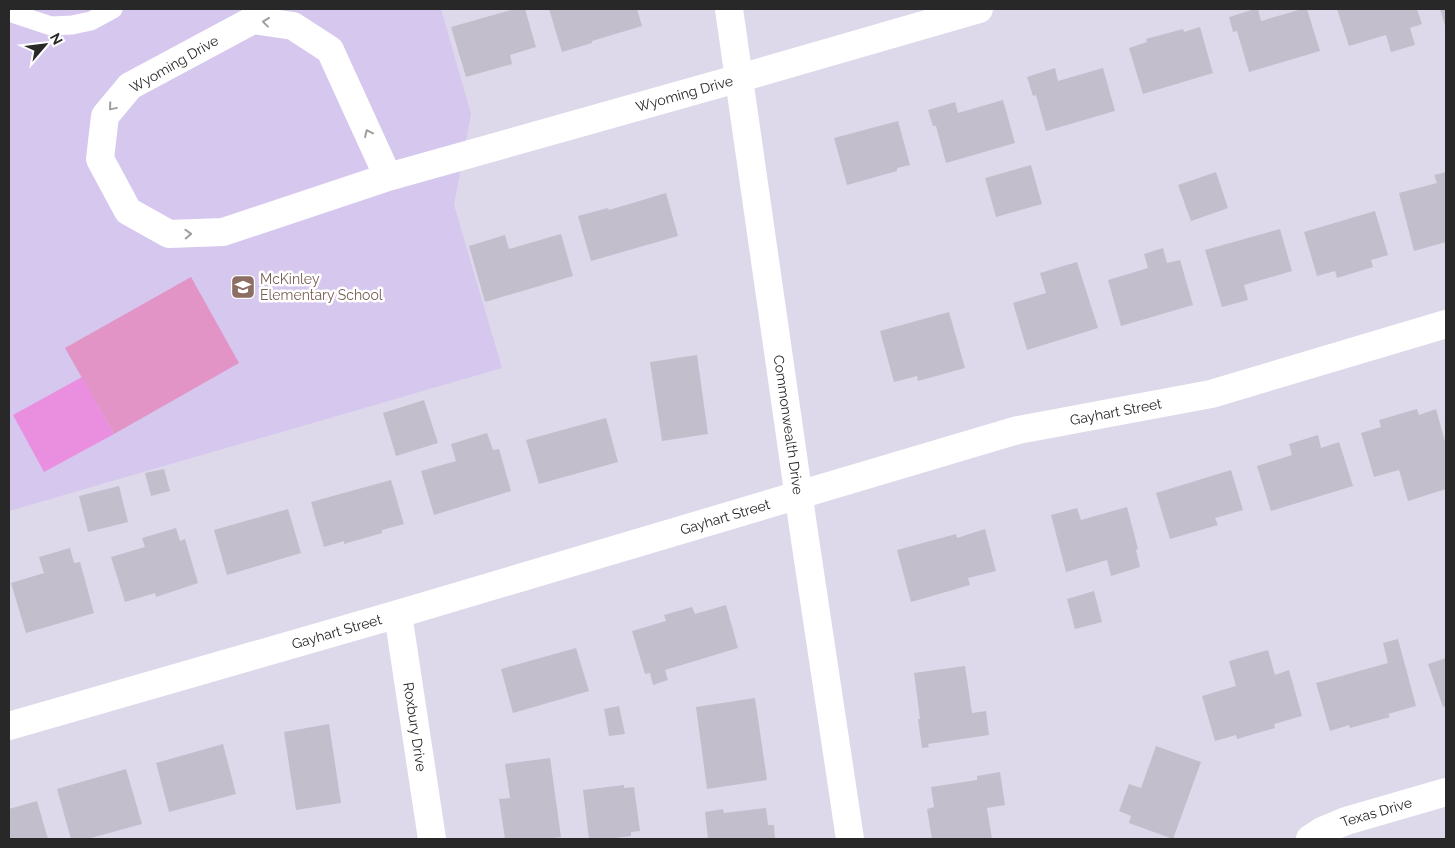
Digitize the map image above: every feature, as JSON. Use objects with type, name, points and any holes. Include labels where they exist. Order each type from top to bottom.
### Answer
[{"type":"street","name":"Commonwealth Drive","points":[[729,9],[798,495],[850,839]]},
{"type":"street","name":"Wyoming Drive","points":[[388,177],[330,50],[293,26],[253,20],[130,86],[105,116],[100,159],[128,211],[169,234],[223,232],[388,177],[979,9]]},
{"type":"street","name":"Gayhart Street","points":[[9,726],[398,614],[1018,430],[1211,394],[1446,324]]},
{"type":"street","name":"Roxbury Drive","points":[[398,614],[432,839]]},
{"type":"street","name":"Texas Drive","points":[[1310,839],[1322,831],[1346,821],[1446,792]]},
{"type":"lane","points":[[10,9],[15,14],[51,26],[72,26],[91,21],[113,9]]},
{"type":"shaded area","name":"McKinley Elementary School","points":[[9,9],[441,9],[471,114],[454,205],[502,368],[9,511]]},
{"type":"shaded area","points":[[191,277],[239,363],[114,434],[65,348]]},
{"type":"shaded area","points":[[82,377],[114,434],[44,472],[13,415]]},
{"type":"building","points":[[514,9],[525,9],[536,47],[510,55],[512,64],[466,77],[451,27]]},
{"type":"building","points":[[549,9],[637,9],[642,26],[562,52]]},
{"type":"building","points":[[1258,9],[1261,21],[1307,9],[1320,51],[1249,72],[1237,31],[1233,32],[1229,17]]},
{"type":"building","points":[[1337,9],[1417,9],[1422,24],[1410,28],[1415,45],[1391,52],[1386,35],[1349,46]]},
{"type":"building","points":[[1440,9],[1446,9],[1446,29]]},
{"type":"building","points":[[1200,27],[1213,73],[1143,94],[1129,48],[1147,42],[1146,39],[1183,29],[1184,32]]},
{"type":"building","points":[[1055,68],[1058,81],[1103,68],[1115,111],[1046,131],[1036,95],[1033,96],[1027,77]]},
{"type":"building","points":[[1003,100],[1015,143],[946,163],[936,126],[933,126],[928,110],[955,102],[958,113]]},
{"type":"building","points":[[898,121],[910,165],[897,168],[897,171],[847,185],[834,138]]},
{"type":"building","points":[[1031,165],[1042,204],[996,217],[985,178]]},
{"type":"building","points":[[1216,172],[1228,208],[1191,221],[1178,185]]},
{"type":"building","points":[[1446,172],[1446,242],[1414,251],[1399,193],[1437,183],[1434,175]]},
{"type":"building","points":[[666,193],[678,236],[591,261],[578,216],[608,208],[609,210]]},
{"type":"building","points":[[1375,211],[1388,255],[1371,260],[1373,267],[1337,278],[1335,271],[1317,276],[1304,232]]},
{"type":"building","points":[[1280,229],[1292,271],[1244,285],[1248,300],[1222,307],[1205,250]]},
{"type":"building","points":[[561,234],[573,276],[485,302],[469,246],[505,235],[509,249]]},
{"type":"building","points":[[1163,248],[1167,263],[1180,260],[1193,305],[1121,326],[1108,280],[1148,268],[1144,254]]},
{"type":"building","points":[[1077,262],[1098,328],[1027,350],[1013,303],[1046,293],[1040,273]]},
{"type":"building","points":[[949,312],[965,368],[918,381],[917,376],[894,382],[880,331]]},
{"type":"building","points":[[697,355],[708,434],[662,441],[650,362]]},
{"type":"building","points":[[424,400],[438,443],[396,456],[383,413]]},
{"type":"building","points":[[1417,409],[1419,415],[1436,409],[1446,445],[1446,489],[1408,501],[1399,470],[1374,477],[1361,433],[1381,427],[1379,420]]},
{"type":"building","points":[[606,418],[618,462],[539,484],[526,440]]},
{"type":"building","points":[[487,433],[493,450],[499,449],[511,491],[434,515],[421,471],[456,461],[451,444]]},
{"type":"building","points":[[1318,435],[1321,448],[1339,442],[1353,486],[1271,511],[1257,466],[1292,455],[1289,444]]},
{"type":"building","points":[[164,469],[170,491],[151,496],[145,473]]},
{"type":"building","points":[[1231,470],[1243,510],[1215,518],[1218,525],[1170,539],[1156,493]]},
{"type":"building","points":[[391,480],[404,524],[382,530],[382,533],[344,544],[344,541],[324,547],[311,502]]},
{"type":"building","points":[[119,486],[128,522],[88,532],[79,496]]},
{"type":"building","points":[[1127,507],[1138,549],[1136,550],[1140,567],[1111,576],[1107,560],[1066,572],[1051,515],[1077,508],[1081,520]]},
{"type":"building","points":[[288,509],[301,553],[227,575],[214,530]]},
{"type":"building","points":[[176,528],[180,541],[185,539],[198,583],[156,597],[155,593],[125,602],[111,557],[145,547],[142,538]]},
{"type":"building","points":[[985,529],[996,571],[968,578],[970,585],[911,602],[897,550],[956,534],[957,538]]},
{"type":"building","points":[[70,548],[74,563],[80,562],[94,613],[26,633],[11,583],[44,573],[39,557]]},
{"type":"building","points":[[1094,591],[1102,622],[1075,629],[1067,599]]},
{"type":"building","points":[[726,605],[738,648],[665,670],[668,680],[653,685],[650,673],[645,674],[632,631],[666,621],[664,615],[692,607],[695,614]]},
{"type":"building","points":[[1398,639],[1416,706],[1388,714],[1390,717],[1350,728],[1349,725],[1330,731],[1316,683],[1388,663],[1383,643]]},
{"type":"building","points":[[576,648],[589,691],[513,713],[501,669]]},
{"type":"building","points":[[1268,650],[1275,675],[1289,670],[1302,716],[1274,724],[1275,728],[1237,739],[1236,735],[1215,741],[1202,696],[1236,686],[1229,661]]},
{"type":"building","points":[[1446,658],[1446,706],[1443,707],[1428,664]]},
{"type":"building","points":[[965,666],[972,713],[986,711],[989,735],[928,744],[929,747],[922,748],[914,673]]},
{"type":"building","points":[[755,698],[767,780],[707,789],[696,707]]},
{"type":"building","points":[[619,706],[625,734],[609,736],[604,709]]},
{"type":"building","points":[[329,724],[341,803],[296,810],[284,732]]},
{"type":"building","points":[[223,744],[236,794],[169,812],[156,763]]},
{"type":"building","points":[[1156,746],[1201,762],[1173,839],[1129,823],[1131,816],[1119,811],[1129,784],[1141,788]]},
{"type":"building","points":[[550,758],[561,837],[505,839],[499,799],[510,798],[505,764]]},
{"type":"building","points":[[126,769],[142,824],[87,839],[71,839],[57,789]]},
{"type":"building","points":[[1000,772],[1005,805],[987,808],[992,839],[932,839],[927,809],[934,807],[931,787],[977,780],[977,776]]},
{"type":"building","points":[[624,785],[624,788],[634,787],[640,831],[631,832],[631,836],[589,839],[583,790]]},
{"type":"building","points":[[37,801],[48,839],[9,839],[9,809]]},
{"type":"building","points":[[766,808],[768,825],[774,825],[775,839],[708,839],[705,812],[723,809],[724,813]]},
{"type":"place","name":"McKinley Elementary School","points":[[243,287]]}]
